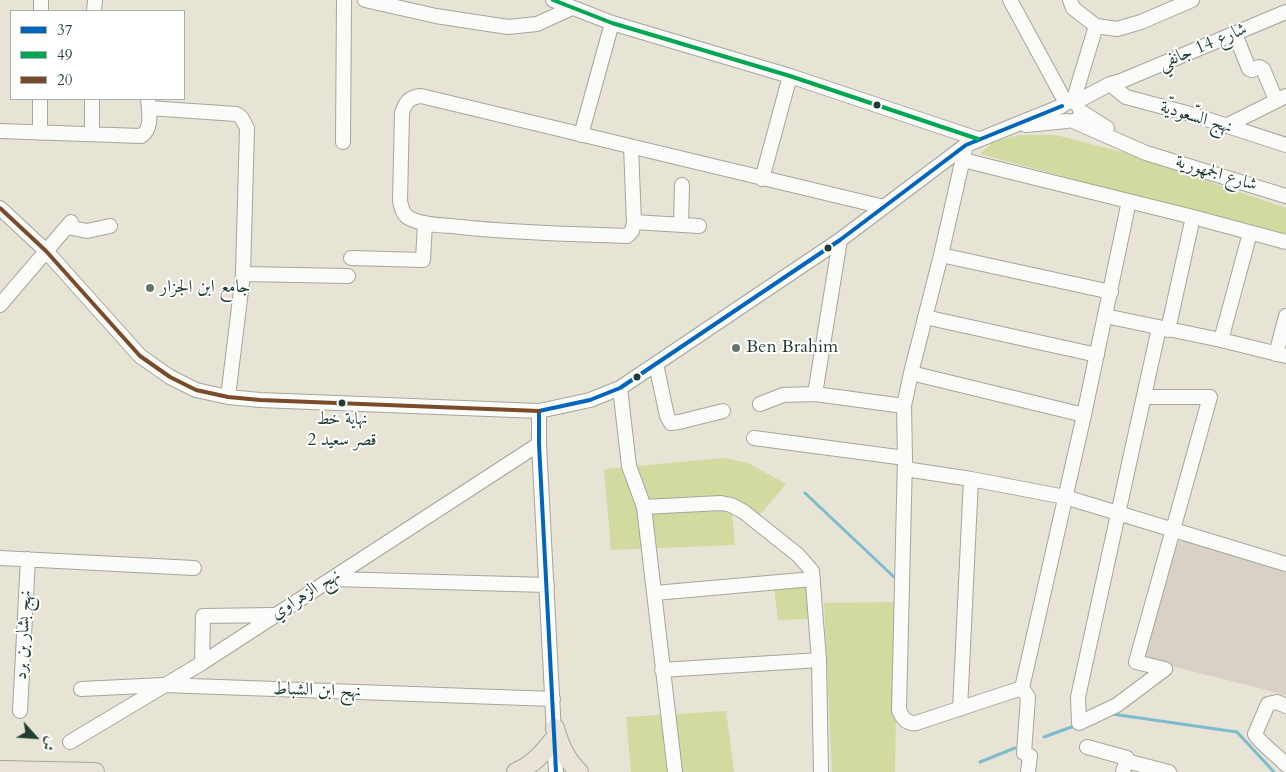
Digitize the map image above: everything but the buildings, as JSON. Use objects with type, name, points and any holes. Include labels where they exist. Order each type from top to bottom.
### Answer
[{"type":"main road","points":[[516,772],[527,767],[542,755],[554,734]]},
{"type":"main road","points":[[554,734],[568,762],[579,772]]},
{"type":"main road","points":[[0,770],[95,772]]},
{"type":"street","points":[[343,142],[344,0]]},
{"type":"street","points":[[365,0],[436,16],[508,27],[537,24],[572,8]]},
{"type":"street","points":[[553,0],[612,24],[790,76],[972,142],[963,160],[904,406],[905,463],[899,710],[904,719],[913,723],[1022,688]]},
{"type":"street","points":[[1010,0],[1072,110]]},
{"type":"street","points":[[1070,0],[1074,8],[1096,26],[1117,29],[1124,28],[1192,0]]},
{"type":"street","name":"شارع 14 جانفي","points":[[0,208],[46,251],[140,356],[170,376],[196,390],[228,397],[260,400],[539,411],[590,400],[620,388],[840,240],[972,142],[1013,126],[1072,110],[1115,84],[1286,12]]},
{"type":"street","points":[[581,135],[612,24]]},
{"type":"street","points":[[1072,110],[1096,26]]},
{"type":"street","points":[[1226,126],[1281,98],[1263,69],[1259,67],[1252,70],[1249,69],[1234,34]]},
{"type":"street","points":[[762,179],[790,76]]},
{"type":"street","name":"نهج السّعوديّة","points":[[1115,84],[1126,97],[1194,115],[1286,145]]},
{"type":"street","points":[[631,147],[634,222],[632,231],[627,236],[567,235],[425,223],[411,220],[402,210],[400,201],[402,114],[405,105],[413,96],[421,96],[884,207]]},
{"type":"street","points":[[40,100],[40,133]]},
{"type":"street","points":[[92,100],[92,134]]},
{"type":"street","points":[[0,132],[141,136],[148,130],[148,104],[236,114],[244,122],[247,135],[243,274],[228,397]]},
{"type":"street","name":"شارع الجمهورية","points":[[1072,110],[1146,153],[1286,196]]},
{"type":"street","points":[[963,160],[1286,242]]},
{"type":"street","points":[[681,225],[682,185]]},
{"type":"street","points":[[1028,772],[1030,756],[1024,753],[1028,697],[1022,688],[1084,415],[1129,202]]},
{"type":"street","points":[[1144,397],[1210,397],[1136,662],[1165,669],[1116,706],[1079,722],[1078,697],[1144,397],[1193,217]]},
{"type":"street","points":[[634,222],[698,226]]},
{"type":"street","points":[[351,258],[423,260],[425,223]]},
{"type":"street","points":[[0,306],[69,225],[86,231],[110,226]]},
{"type":"street","points":[[1221,340],[1250,233]]},
{"type":"street","points":[[815,394],[840,240]]},
{"type":"street","points":[[941,255],[1111,292]]},
{"type":"street","points":[[243,274],[348,276]]},
{"type":"street","points":[[1105,316],[1221,340],[1281,355],[1286,316]]},
{"type":"street","points":[[925,317],[1097,355]]},
{"type":"street","points":[[656,364],[666,416],[670,422],[679,422],[723,411]]},
{"type":"street","points":[[911,373],[1084,415]]},
{"type":"street","points":[[620,388],[630,466],[644,507],[675,772]]},
{"type":"street","points":[[760,404],[783,395],[815,394],[904,406]]},
{"type":"street","points":[[539,411],[539,444],[556,772]]},
{"type":"street","points":[[754,438],[905,463],[971,479],[1065,497],[1286,564]]},
{"type":"street","name":"نهج الزهراوي","points":[[70,742],[202,663],[539,444]]},
{"type":"street","points":[[960,709],[971,479]]},
{"type":"street","points":[[644,507],[721,503],[731,505],[744,512],[798,555],[812,572],[819,660],[820,772]]},
{"type":"street","points":[[0,558],[194,568]]},
{"type":"street","name":"نهج بشار بن برد","points":[[20,711],[28,559]]},
{"type":"street","points":[[333,579],[547,585]]},
{"type":"street","points":[[655,593],[813,579]]},
{"type":"street","points":[[202,663],[203,616],[274,615]]},
{"type":"street","points":[[662,670],[819,660]]},
{"type":"street","name":"نهج ابن الشباط","points":[[81,689],[164,685],[553,699]]},
{"type":"street","points":[[1286,706],[1277,702],[1268,704],[1255,734],[1286,765]]},
{"type":"street","points":[[1087,746],[1127,758],[1124,767],[1168,772]]},
{"type":"shaded area","points":[[1181,540],[1286,571],[1286,696],[1143,659],[1174,545]]},
{"type":"green space","points":[[1018,135],[1056,135],[1126,153],[1286,208],[1286,236],[980,154],[993,142]]},
{"type":"green space","points":[[725,458],[748,463],[786,484],[759,516],[734,497],[732,513],[735,545],[611,550],[604,469]]},
{"type":"green space","points":[[808,585],[811,619],[778,620],[774,587]]},
{"type":"green space","points":[[898,602],[895,772],[832,772],[824,603]]},
{"type":"green space","points":[[726,711],[734,772],[631,772],[626,717]]},
{"type":"waterway","points":[[805,493],[894,577]]},
{"type":"waterway","points":[[1112,714],[1237,732],[1274,772]]},
{"type":"waterway","points":[[1044,737],[1077,725]]},
{"type":"waterway","points":[[980,762],[1015,748]]},
{"type":"transit line","name":"49","points":[[553,0],[612,23],[790,76],[978,139]]},
{"type":"transit line","name":"37","points":[[556,772],[539,444],[539,411],[590,400],[620,388],[840,240],[966,145],[1062,106]]},
{"type":"transit line","name":"20","points":[[0,208],[46,251],[140,356],[170,377],[196,390],[228,397],[260,400],[539,411]]},
{"type":"place","name":"جامع ابن الجزار","points":[[150,288]]},
{"type":"place","name":"Ben Brahim","points":[[736,348]]},
{"type":"place","name":"نهاية خط قصر سعيد 2","points":[[342,403]]}]
